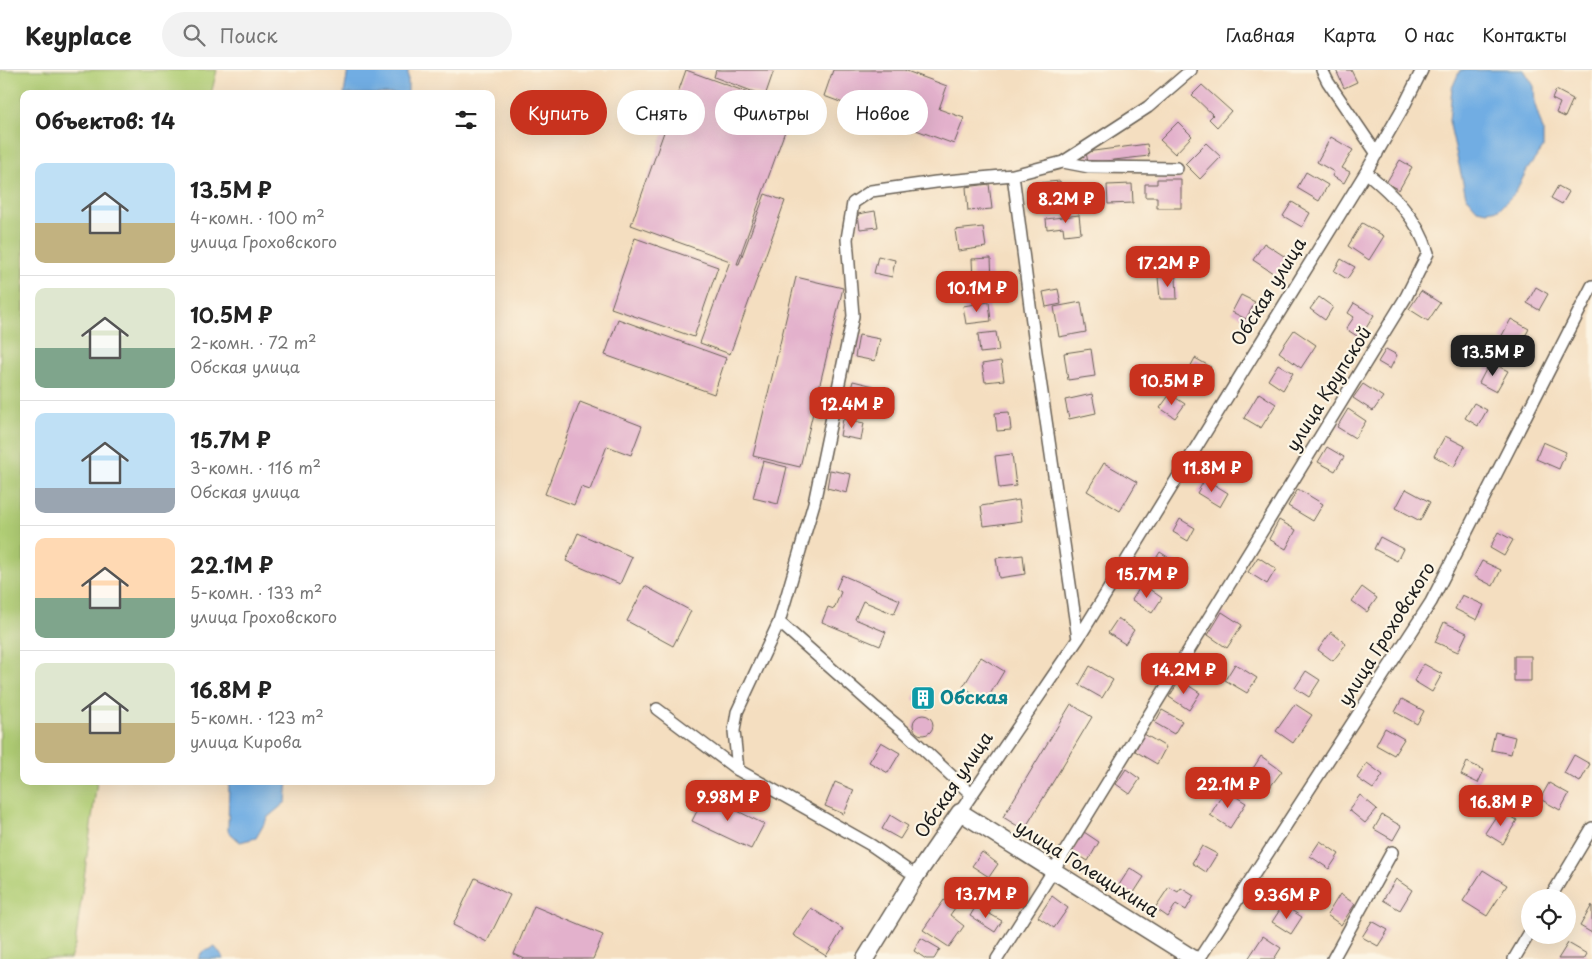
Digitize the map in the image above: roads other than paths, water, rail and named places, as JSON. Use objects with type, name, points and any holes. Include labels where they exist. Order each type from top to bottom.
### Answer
[{"type":"street","points":[[738,770],[734,731],[737,712],[779,622],[814,504],[853,316],[847,239],[853,203],[870,191],[1013,174],[1063,162],[1148,107],[1191,70]]},
{"type":"street","points":[[1322,70],[1328,82],[1377,154]]},
{"type":"street","name":"Обская улица","points":[[865,959],[916,876],[1078,639],[1377,154],[1422,70]]},
{"type":"street","points":[[1063,162],[1089,167],[1177,168]]},
{"type":"street","name":"улица Крупской","points":[[997,959],[1406,297],[1428,253],[1425,242],[1410,216],[1394,196],[1366,172]]},
{"type":"street","points":[[1013,174],[1036,352],[1078,639]]},
{"type":"street","name":"улица Гроховского","points":[[1198,959],[1431,602],[1592,286]]},
{"type":"street","points":[[779,622],[906,733],[971,794]]},
{"type":"street","points":[[657,709],[738,770],[871,845],[916,876]]},
{"type":"street","name":"улица Голещихина","points":[[960,812],[1194,959]]},
{"type":"street","points":[[1555,889],[1592,828]]},
{"type":"street","points":[[1333,959],[1392,852]]},
{"type":"street","points":[[1514,959],[1523,944]]},
{"type":"water","points":[[348,70],[408,70],[408,90],[345,90]]},
{"type":"water","points":[[1460,70],[1524,70],[1534,86],[1535,105],[1543,130],[1543,148],[1527,170],[1515,193],[1499,209],[1487,211],[1477,209],[1466,196],[1449,121],[1452,88]]},
{"type":"water","points":[[229,785],[288,785],[286,802],[268,817],[256,838],[240,842],[228,831]]},
{"type":"water","points":[[215,947],[224,959],[198,959],[202,952]]},
{"type":"place","name":"Обская","points":[[923,698]]}]
